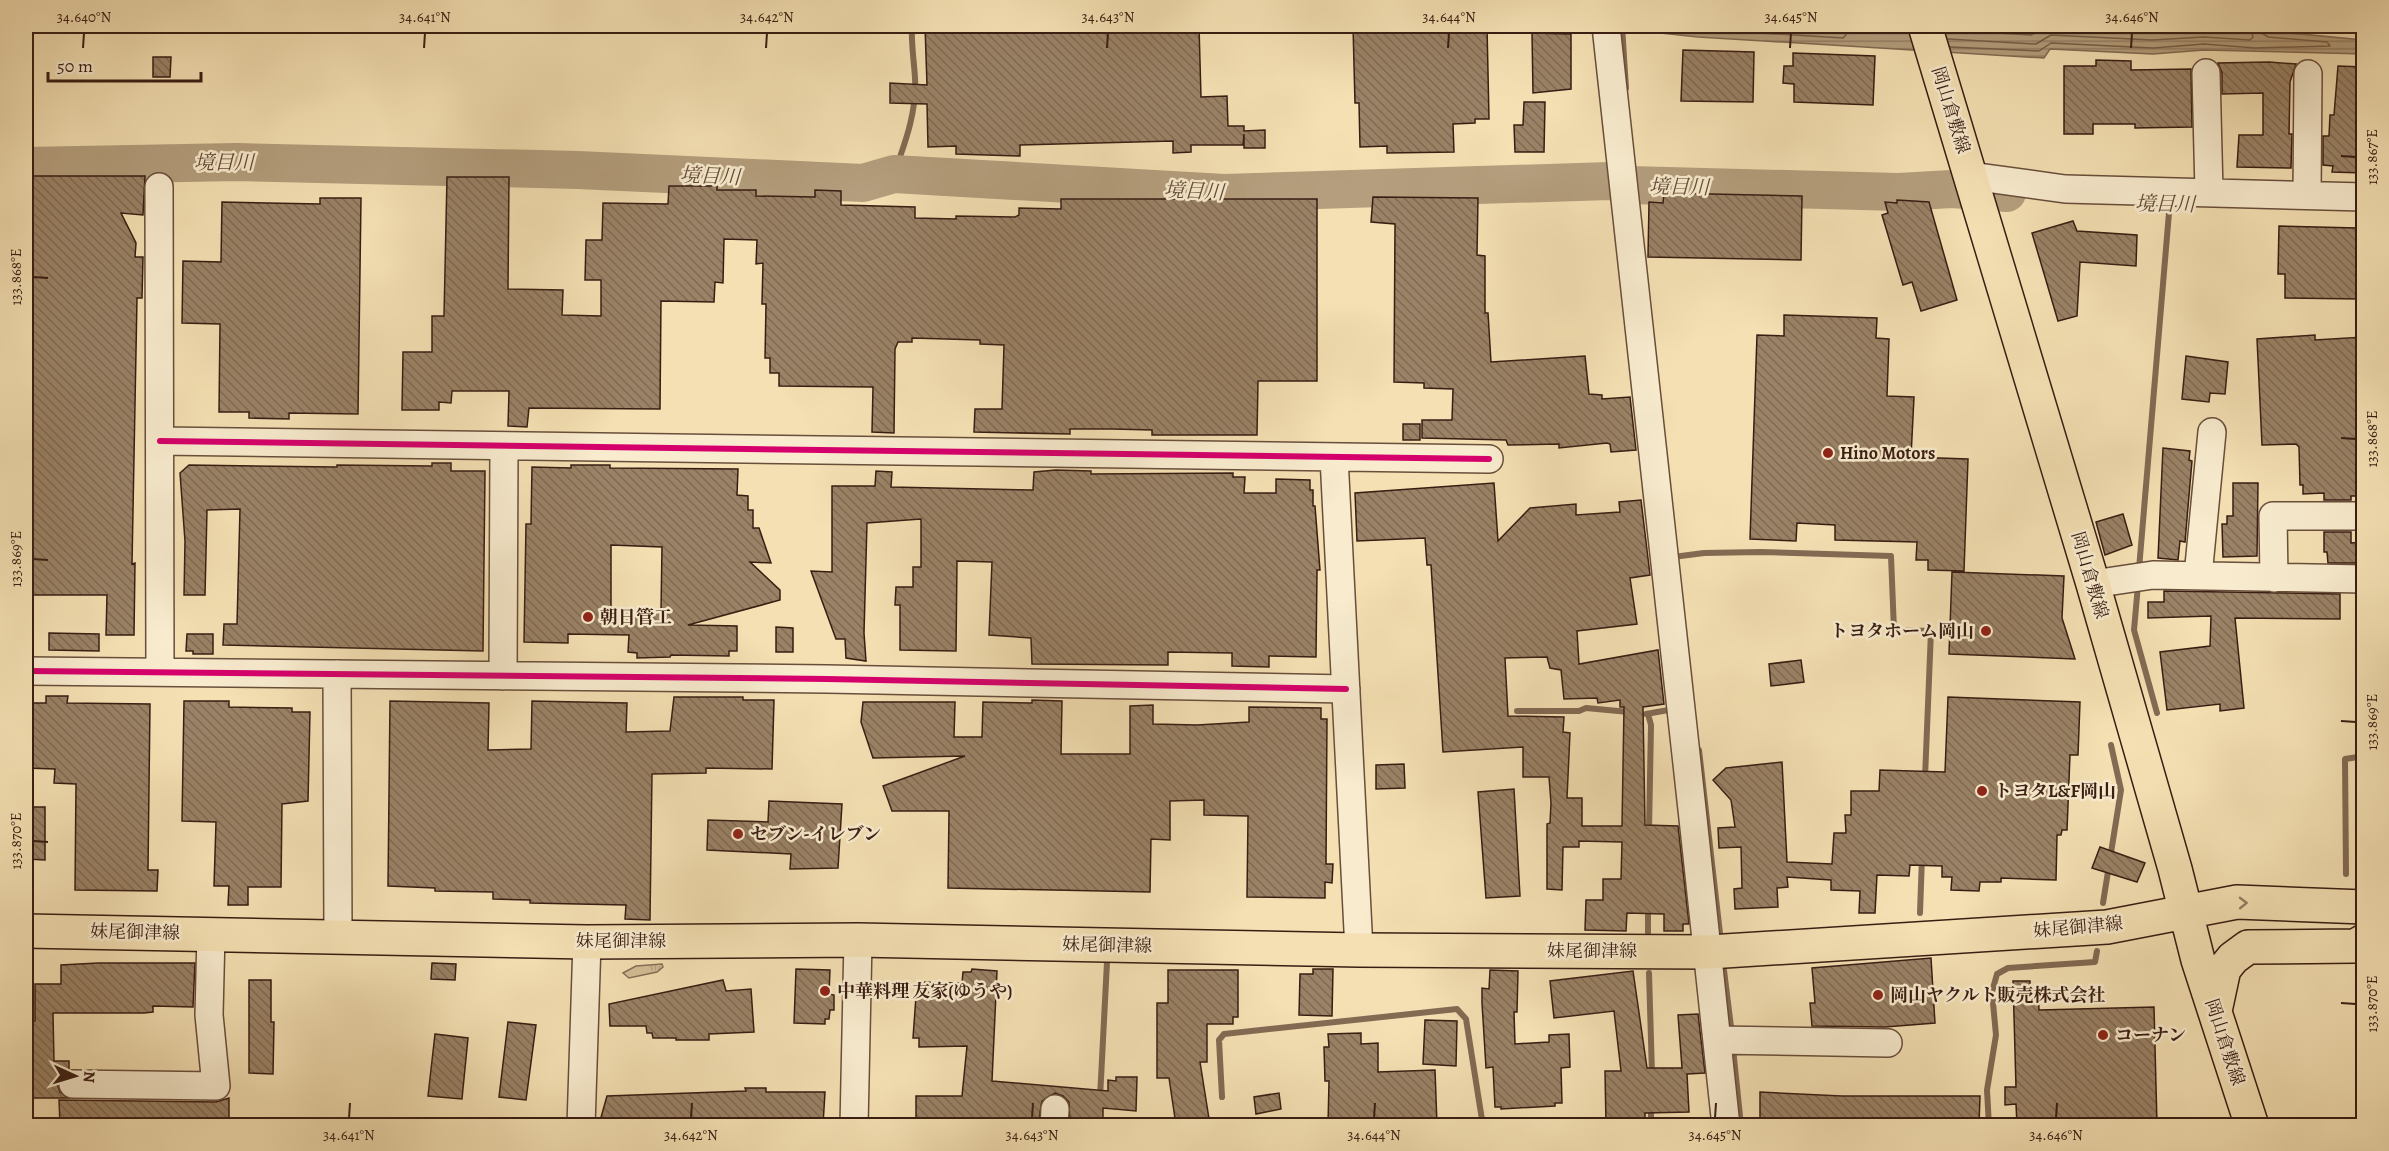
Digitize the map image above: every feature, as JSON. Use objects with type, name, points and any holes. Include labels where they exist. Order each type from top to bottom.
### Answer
[{"type":"main road","name":"岡山倉敷線","points":[[1930,40],[2093,584],[2215,1012],[2252,1125]]},
{"type":"main road","name":"妹尾御津線","points":[[26,931],[338,935],[587,942],[858,940],[1359,950],[1717,952],[2107,927],[2237,902],[2364,907]]},
{"type":"main road","name":"妹尾御津線","points":[[2186,912],[2236,926],[2364,933]]},
{"type":"main road","points":[[2215,1012],[2224,969],[2233,958],[2248,947],[2355,946],[2364,941]]},
{"type":"street","points":[[1606,26],[1622,184],[1729,1040],[1726,1125]]},
{"type":"street","points":[[2206,74],[2209,192]]},
{"type":"street","points":[[2307,195],[2308,74]]},
{"type":"street","points":[[1971,176],[2065,189],[2364,197]]},
{"type":"street","points":[[159,187],[160,672]]},
{"type":"street","points":[[2198,576],[2212,432]]},
{"type":"street","points":[[160,441],[1489,459]]},
{"type":"street","points":[[503,676],[504,446]]},
{"type":"street","points":[[1334,457],[1359,950]]},
{"type":"street","points":[[2274,579],[2273,516],[2364,516]]},
{"type":"street","points":[[2093,584],[2137,577],[2364,579]]},
{"type":"street","points":[[26,671],[1346,688]]},
{"type":"street","points":[[337,674],[338,935]]},
{"type":"street","points":[[2319,906],[2364,897]]},
{"type":"street","points":[[73,1084],[216,1086],[209,1015],[211,933]]},
{"type":"street","points":[[854,1125],[858,940]]},
{"type":"street","points":[[581,1125],[587,942]]},
{"type":"street","points":[[1729,1040],[1888,1043]]},
{"type":"green space","points":[[662,964],[663,967],[657,972],[629,978],[623,973],[636,966]]},
{"type":"water","points":[[1622,26],[1751,26],[1900,30],[1938,26],[2261,27],[2269,31],[2363,40],[2364,54],[2204,50],[2153,54],[2050,49],[2044,58],[1698,37],[1623,29]]},
{"type":"building","points":[[925,26],[1199,26],[1201,97],[1227,96],[1228,126],[1244,126],[1244,131],[1265,130],[1265,148],[1244,148],[1244,134],[1243,145],[1191,145],[1191,152],[1173,153],[1173,141],[1020,145],[1020,156],[956,154],[956,146],[928,147],[927,104],[890,103],[890,83],[927,85]]},
{"type":"building","points":[[1353,26],[1380,26],[1380,28],[1487,26],[1489,119],[1475,119],[1475,123],[1453,124],[1454,152],[1387,153],[1387,146],[1360,147],[1359,103],[1355,103]]},
{"type":"building","points":[[1532,33],[1571,34],[1571,89],[1533,93]]},
{"type":"building","points":[[1683,50],[1754,52],[1753,102],[1681,101]]},
{"type":"building","points":[[1793,53],[1875,56],[1873,105],[1794,102],[1794,84],[1783,83],[1784,66],[1793,66]]},
{"type":"building","points":[[153,57],[171,57],[170,77],[153,77]]},
{"type":"building","points":[[2096,60],[2131,61],[2131,70],[2191,69],[2192,127],[2135,128],[2135,124],[2093,124],[2093,134],[2064,134],[2064,66],[2096,66]]},
{"type":"building","points":[[2218,63],[2296,64],[2290,82],[2291,168],[2237,167],[2239,135],[2263,135],[2263,93],[2222,94],[2222,73]]},
{"type":"building","points":[[2338,66],[2364,67],[2364,97],[2361,97],[2357,156],[2364,156],[2364,173],[2332,172],[2333,166],[2323,165],[2323,136],[2329,136],[2330,115],[2334,115]]},
{"type":"building","points":[[1524,102],[1545,102],[1544,152],[1515,152],[1514,125],[1523,125]]},
{"type":"building","points":[[26,176],[145,176],[143,215],[121,213],[136,243],[135,257],[143,257],[142,298],[137,298],[132,564],[135,563],[134,635],[106,635],[107,595],[26,595]]},
{"type":"building","points":[[447,177],[509,177],[508,289],[563,290],[562,315],[601,316],[601,280],[585,280],[586,240],[602,240],[603,203],[668,204],[669,186],[717,186],[717,190],[756,190],[756,196],[815,197],[815,190],[841,191],[841,205],[915,207],[915,218],[956,219],[956,216],[1015,217],[1019,215],[1019,208],[1061,209],[1061,199],[1317,199],[1317,381],[1258,381],[1257,435],[1152,435],[1152,430],[1112,429],[1070,429],[1070,434],[974,432],[975,409],[1002,409],[1004,345],[980,344],[980,340],[912,338],[912,342],[898,342],[895,349],[894,433],[872,432],[873,387],[779,386],[779,373],[770,373],[770,358],[765,358],[766,304],[762,304],[763,263],[756,264],[757,240],[724,239],[723,283],[715,282],[714,302],[661,301],[660,409],[529,408],[527,427],[508,426],[509,391],[452,391],[451,403],[439,402],[439,410],[402,410],[403,352],[432,352],[432,316],[444,316]]},
{"type":"building","points":[[1664,193],[1802,196],[1801,260],[1648,257],[1649,202],[1663,203]]},
{"type":"building","points":[[1373,197],[1478,198],[1477,255],[1485,256],[1485,313],[1488,313],[1491,362],[1585,356],[1589,394],[1602,395],[1602,399],[1630,397],[1636,450],[1611,452],[1610,444],[1607,443],[1559,448],[1559,444],[1508,445],[1506,440],[1422,438],[1422,420],[1452,420],[1453,389],[1424,388],[1424,383],[1394,382],[1395,224],[1371,222]]},
{"type":"building","points":[[320,198],[361,198],[358,414],[289,413],[289,419],[249,418],[249,412],[219,412],[220,324],[182,323],[183,261],[221,262],[222,202],[320,204]]},
{"type":"building","points":[[1897,200],[1929,202],[1957,300],[1921,311],[1912,282],[1903,285],[1882,215],[1888,213],[1885,202],[1897,203]]},
{"type":"building","points":[[2073,221],[2077,231],[2137,235],[2136,266],[2080,262],[2077,316],[2058,321],[2032,233]]},
{"type":"building","points":[[2279,226],[2357,228],[2357,272],[2364,272],[2364,290],[2360,290],[2360,299],[2285,298],[2285,274],[2278,274]]},
{"type":"building","points":[[1784,315],[1877,318],[1876,338],[1889,339],[1887,396],[1914,397],[1911,457],[1968,459],[1964,571],[1928,570],[1928,560],[1916,560],[1917,542],[1835,540],[1835,525],[1797,523],[1796,541],[1750,539],[1757,335],[1784,336]]},
{"type":"building","points":[[2315,335],[2315,340],[2364,337],[2364,428],[2357,428],[2360,496],[2351,496],[2351,500],[2324,500],[2324,493],[2303,494],[2303,485],[2300,485],[2299,447],[2296,444],[2262,445],[2257,339]]},
{"type":"building","points":[[2186,356],[2228,362],[2225,394],[2210,393],[2209,402],[2182,399]]},
{"type":"building","points":[[1403,424],[1420,424],[1420,440],[1403,440]]},
{"type":"building","points":[[2163,448],[2190,451],[2189,460],[2192,461],[2185,542],[2180,541],[2178,560],[2158,558]]},
{"type":"building","points":[[432,463],[451,463],[451,471],[485,471],[483,651],[223,645],[224,624],[237,624],[240,509],[207,510],[205,595],[184,595],[185,541],[180,473],[189,465],[337,467],[337,465],[432,466]]},
{"type":"building","points":[[571,465],[610,465],[610,468],[738,469],[737,495],[748,496],[748,510],[753,510],[753,528],[759,528],[771,563],[750,562],[780,590],[780,600],[688,625],[737,626],[737,651],[729,651],[729,656],[671,655],[670,657],[637,658],[637,653],[628,652],[629,635],[568,634],[568,643],[524,642],[526,524],[531,524],[532,467],[571,468]],"holes":[[[611,545],[662,547],[661,611],[611,610]]]},
{"type":"building","points":[[876,471],[892,472],[891,487],[1033,490],[1034,472],[1091,471],[1091,474],[1233,473],[1233,477],[1245,477],[1244,493],[1276,493],[1276,479],[1310,480],[1310,490],[1313,490],[1313,506],[1315,506],[1320,570],[1317,570],[1316,657],[1269,656],[1269,667],[1232,666],[1232,653],[1168,652],[1168,665],[1032,664],[1031,638],[989,635],[992,562],[957,561],[956,651],[900,650],[900,605],[895,605],[896,587],[913,587],[913,567],[921,567],[921,519],[867,523],[864,633],[866,661],[846,658],[845,639],[836,639],[811,571],[832,572],[832,486],[875,486]]},
{"type":"building","points":[[1494,483],[1498,541],[1530,508],[1576,504],[1576,515],[1620,512],[1619,502],[1641,500],[1650,575],[1630,578],[1637,624],[1577,631],[1579,664],[1658,650],[1664,704],[1643,707],[1645,825],[1678,826],[1689,924],[1683,924],[1683,931],[1664,931],[1664,914],[1627,913],[1626,931],[1585,930],[1586,900],[1603,900],[1603,879],[1621,879],[1622,842],[1579,841],[1579,847],[1563,847],[1562,890],[1547,889],[1547,824],[1550,823],[1551,803],[1549,777],[1523,777],[1523,747],[1443,752],[1431,565],[1427,565],[1425,538],[1357,541],[1355,493]],"holes":[[[1547,657],[1550,668],[1561,670],[1564,699],[1597,698],[1598,703],[1620,700],[1620,707],[1624,707],[1622,826],[1582,826],[1582,798],[1567,798],[1570,733],[1563,732],[1564,717],[1508,716],[1505,658]]]},
{"type":"building","points":[[2233,483],[2258,483],[2257,556],[2223,557],[2222,524],[2227,524],[2227,516],[2233,516]]},
{"type":"building","points":[[2123,514],[2132,545],[2105,555],[2096,522]]},
{"type":"building","points":[[2324,532],[2351,532],[2351,543],[2364,542],[2364,563],[2328,563],[2327,552],[2324,552]]},
{"type":"building","points":[[1952,572],[2064,576],[2062,618],[2075,659],[1949,654]]},
{"type":"building","points":[[2164,591],[2340,594],[2340,619],[2235,618],[2244,708],[2220,711],[2220,704],[2167,710],[2160,652],[2210,646],[2211,616],[2148,618],[2148,602],[2164,602]]},
{"type":"building","points":[[776,627],[793,628],[793,652],[776,652]]},
{"type":"building","points":[[49,633],[99,634],[99,651],[49,650]]},
{"type":"building","points":[[187,634],[213,634],[213,654],[193,654],[193,651],[186,651]]},
{"type":"building","points":[[1801,660],[1804,682],[1771,686],[1769,664]]},
{"type":"building","points":[[46,696],[68,696],[67,703],[150,704],[148,870],[158,870],[157,891],[75,890],[76,784],[54,783],[55,769],[26,768],[26,703],[46,703]]},
{"type":"building","points":[[674,697],[743,697],[743,700],[774,700],[772,769],[706,768],[706,773],[652,774],[650,920],[625,919],[626,905],[530,903],[530,900],[493,899],[493,892],[435,891],[435,888],[388,886],[390,701],[489,703],[488,750],[531,749],[532,701],[627,703],[626,732],[670,731]]},
{"type":"building","points":[[1948,697],[2080,702],[2078,755],[2070,755],[2067,830],[2062,830],[2061,835],[2057,835],[2056,880],[2001,878],[2001,882],[1980,882],[1979,891],[1951,890],[1952,877],[1942,877],[1942,866],[1910,865],[1909,876],[1877,875],[1875,913],[1859,913],[1860,891],[1831,890],[1831,880],[1787,877],[1788,887],[1777,888],[1778,907],[1735,909],[1734,889],[1742,888],[1741,847],[1719,848],[1718,828],[1735,827],[1731,800],[1713,780],[1726,768],[1782,762],[1787,862],[1832,864],[1834,833],[1846,833],[1845,815],[1851,815],[1851,791],[1879,791],[1880,770],[1945,772]]},
{"type":"building","points":[[1032,700],[1062,701],[1061,754],[1130,754],[1130,706],[1153,705],[1153,724],[1197,725],[1249,722],[1249,707],[1321,708],[1321,719],[1327,719],[1326,864],[1333,864],[1332,883],[1325,882],[1325,898],[1247,897],[1248,816],[1204,815],[1204,800],[1170,801],[1170,840],[1151,839],[1150,892],[948,888],[949,811],[892,811],[883,786],[965,756],[873,758],[861,722],[863,702],[955,702],[954,737],[982,737],[983,702],[1032,703]]},
{"type":"building","points":[[184,701],[229,701],[229,707],[292,708],[292,712],[310,712],[308,801],[282,804],[281,887],[248,887],[248,905],[228,905],[229,886],[214,886],[216,822],[182,821]]},
{"type":"building","points":[[1404,764],[1405,788],[1376,789],[1376,765]]},
{"type":"building","points":[[1514,789],[1520,896],[1486,898],[1478,792]]},
{"type":"building","points":[[769,801],[842,804],[838,868],[790,869],[791,854],[707,850],[708,820],[768,822]]},
{"type":"building","points":[[26,807],[45,807],[45,860],[26,859]]},
{"type":"building","points":[[2100,847],[2145,863],[2137,882],[2092,868]]},
{"type":"building","points":[[1931,958],[1935,1023],[1885,1027],[1812,1026],[1810,1003],[1815,1003],[1812,968]]},
{"type":"building","points":[[195,963],[193,1007],[153,1006],[153,1012],[144,1013],[53,1013],[54,1061],[69,1061],[69,1069],[60,1075],[57,1084],[60,1092],[68,1098],[26,1098],[26,1021],[35,1021],[35,984],[61,984],[61,965]]},
{"type":"building","points":[[432,963],[456,964],[455,980],[431,979]]},
{"type":"building","points":[[796,969],[830,970],[829,994],[834,995],[834,1010],[830,1010],[829,1019],[825,1019],[825,1024],[794,1023]]},
{"type":"building","points":[[972,969],[997,971],[992,1081],[1108,1091],[1108,1080],[1116,1081],[1116,1077],[1137,1077],[1136,1111],[1103,1108],[1103,1125],[1070,1125],[1069,1102],[1063,1096],[1055,1093],[1042,1101],[1038,1125],[916,1125],[916,1096],[962,1096],[967,1046],[919,1047],[919,1038],[913,1038],[917,982],[962,983],[963,972],[971,972]]},
{"type":"building","points":[[1313,969],[1333,969],[1332,1016],[1299,1015],[1300,974],[1313,974]]},
{"type":"building","points":[[1168,970],[1238,970],[1238,1017],[1233,1017],[1233,1024],[1207,1024],[1207,1062],[1200,1062],[1210,1125],[1176,1125],[1169,1078],[1157,1078],[1157,1003],[1168,1003]]},
{"type":"building","points":[[1490,970],[1518,971],[1517,1012],[1514,1012],[1515,1044],[1549,1042],[1549,1035],[1569,1034],[1570,1067],[1561,1068],[1562,1103],[1555,1103],[1555,1106],[1501,1109],[1501,1107],[1495,1107],[1493,1067],[1486,1068],[1482,1003],[1482,988],[1489,989]]},
{"type":"building","points":[[1633,971],[1647,1068],[1682,1068],[1678,1015],[1698,1014],[1705,1073],[1687,1074],[1689,1112],[1645,1113],[1645,1121],[1634,1120],[1634,1125],[1606,1125],[1605,1071],[1621,1071],[1614,1011],[1554,1018],[1550,981]]},
{"type":"building","points":[[249,980],[271,980],[271,1022],[274,1022],[273,1074],[249,1073]]},
{"type":"building","points":[[723,980],[726,991],[751,989],[754,1032],[709,1034],[709,1040],[676,1040],[676,1038],[653,1038],[652,1033],[647,1033],[646,1026],[610,1026],[609,1004]]},
{"type":"building","points":[[2013,981],[2030,981],[2030,989],[2038,988],[2039,1010],[2154,1007],[2157,1125],[2017,1125],[2016,1104],[2005,1105],[2005,1087],[2016,1087]]},
{"type":"building","points":[[1425,1020],[1457,1021],[1456,1066],[1423,1064]]},
{"type":"building","points":[[508,1022],[536,1025],[526,1100],[499,1097]]},
{"type":"building","points":[[1361,1033],[1361,1044],[1378,1043],[1378,1072],[1435,1070],[1437,1125],[1328,1125],[1329,1081],[1325,1081],[1324,1047],[1329,1047],[1328,1034]]},
{"type":"building","points":[[435,1034],[468,1038],[462,1099],[428,1096]]},
{"type":"building","points":[[745,1088],[766,1088],[766,1092],[825,1092],[823,1125],[611,1125],[611,1120],[600,1121],[607,1096],[746,1091]]},
{"type":"building","points":[[1760,1092],[1842,1096],[1980,1096],[1979,1125],[1903,1122],[1760,1124]]},
{"type":"building","points":[[1279,1093],[1281,1109],[1256,1114],[1254,1097]]},
{"type":"building","points":[[229,1098],[229,1125],[60,1125],[59,1100],[216,1102]]},
{"type":"waterway","points":[[894,174],[914,103],[912,26]]},
{"type":"waterway","points":[[1622,26],[1626,88]]},
{"type":"waterway","name":"境目川","points":[[26,166],[237,162],[578,170],[863,183],[894,174],[1224,193],[1610,181],[1630,185],[1898,192],[1952,189],[2007,193]]},
{"type":"waterway","points":[[2139,569],[2170,201]]},
{"type":"waterway","points":[[1673,557],[1704,553],[1761,552],[1891,556],[1894,630],[1931,631],[1925,778]]},
{"type":"waterway","points":[[2138,585],[2134,630],[2157,713]]},
{"type":"waterway","points":[[1517,711],[1579,711],[1586,708],[1629,712]]},
{"type":"waterway","points":[[1646,714],[1674,709]]},
{"type":"waterway","points":[[1648,714],[1651,725],[1649,831]]},
{"type":"waterway","points":[[2103,903],[2121,790],[2111,745]]},
{"type":"waterway","points":[[1699,750],[1721,942]]},
{"type":"waterway","points":[[2346,874],[2345,759],[2364,756]]},
{"type":"waterway","points":[[1920,913],[1922,857]]},
{"type":"waterway","points":[[1648,907],[1648,933]]},
{"type":"waterway","points":[[1989,1126],[1987,1090],[1996,1035],[1992,992],[1997,974],[2008,968],[2095,962],[2097,951]]},
{"type":"waterway","points":[[1100,1098],[1107,962]]},
{"type":"waterway","points":[[1723,962],[1732,1035]]},
{"type":"waterway","points":[[1649,973],[1652,1074]]},
{"type":"waterway","points":[[1222,1097],[1219,1040],[1224,1034],[1457,1009],[1466,1019],[1483,1126]]},
{"type":"waterway","points":[[1733,1048],[1741,1126]]},
{"type":"waterway","points":[[1651,1105],[1651,1126]]},
{"type":"cycle path","points":[[160,441],[1489,459]]},
{"type":"cycle path","points":[[26,671],[827,679],[1346,689]]},
{"type":"place","name":"Hino Motors","points":[[1828,453]]},
{"type":"place","name":"朝日管工","points":[[588,617]]},
{"type":"place","name":"トヨタホーム岡山","points":[[1986,631]]},
{"type":"place","name":"トヨタL&F岡山","points":[[1982,791]]},
{"type":"place","name":"セブン-イレブン","points":[[738,834]]},
{"type":"place","name":"中華料理 友家(ゆうや)","points":[[825,991]]},
{"type":"place","name":"岡山ヤクルト販売株式会社","points":[[1878,995]]},
{"type":"place","name":"コーナン","points":[[2103,1035]]}]
